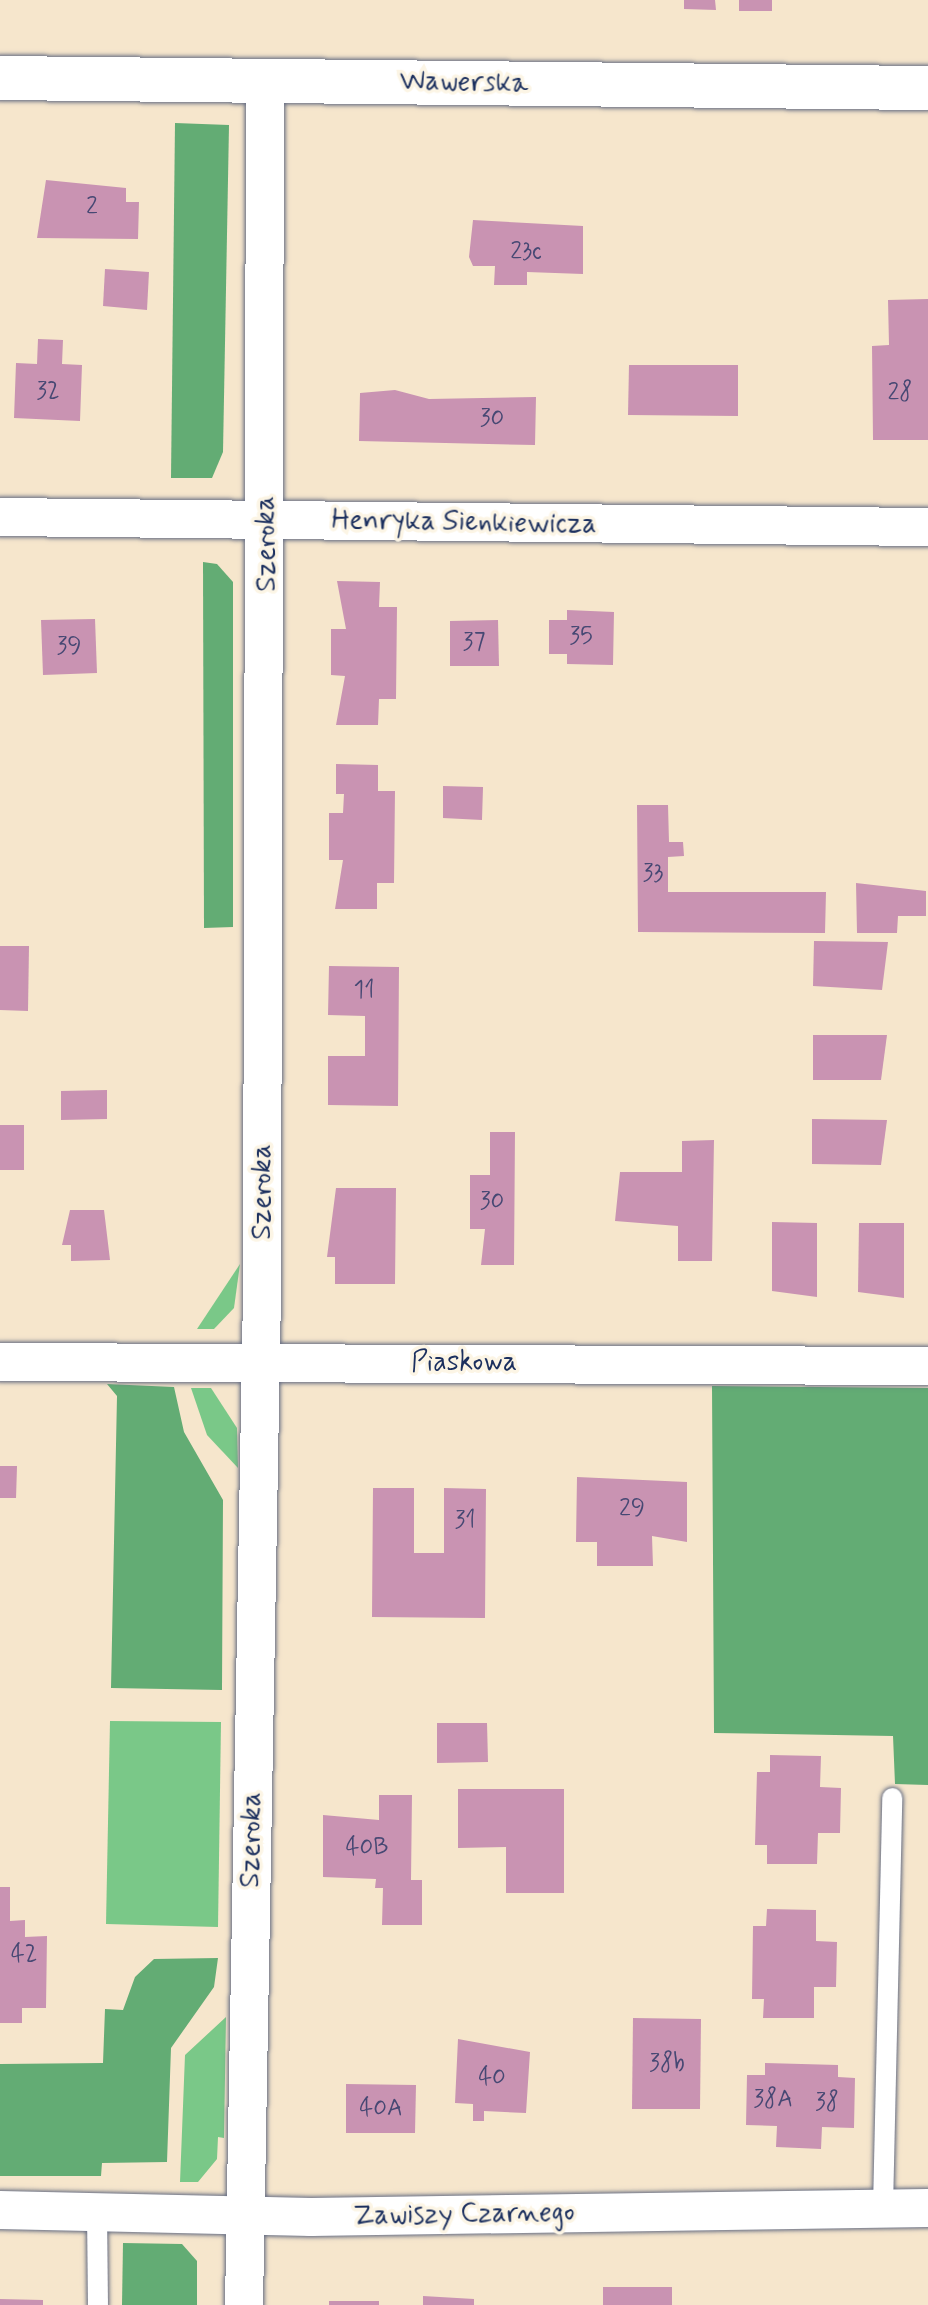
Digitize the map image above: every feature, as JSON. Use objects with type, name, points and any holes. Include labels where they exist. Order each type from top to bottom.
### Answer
[{"type":"street","name":"Wawerska","points":[[0,78],[928,88]]},
{"type":"street","name":"Szeroka","points":[[244,2305],[261,1362],[267,521],[265,79]]},
{"type":"street","name":"Henryka Sienkiewicza","points":[[0,517],[928,527]]},
{"type":"street","name":"Piaskowa","points":[[0,1362],[928,1366]]},
{"type":"street","name":"Zawiszy Czarnego","points":[[0,2210],[245,2214],[928,2208]]},
{"type":"lane","points":[[883,2208],[892,1798]]},
{"type":"lane","points":[[97,2211],[98,2305]]},
{"type":"green space","points":[[175,123],[229,125],[223,452],[212,478],[171,478]]},
{"type":"green space","points":[[203,562],[217,564],[233,582],[233,927],[204,928]]},
{"type":"green space","points":[[240,1264],[234,1308],[214,1329],[197,1329]]},
{"type":"green space","points":[[107,1384],[174,1387],[184,1432],[223,1500],[222,1690],[111,1688],[117,1396]]},
{"type":"green space","points":[[712,1386],[928,1388],[928,1785],[895,1784],[893,1736],[714,1733]]},
{"type":"green space","points":[[191,1388],[211,1388],[237,1428],[238,1468],[207,1435]]},
{"type":"green space","points":[[110,1721],[221,1722],[218,1927],[106,1924]]},
{"type":"green space","points":[[218,1958],[214,1987],[171,2048],[167,2162],[102,2163],[101,2176],[0,2176],[0,2064],[103,2063],[105,2009],[123,2010],[135,1977],[154,1959]]},
{"type":"green space","points":[[226,2017],[224,2138],[218,2137],[217,2159],[198,2182],[180,2182],[185,2055]]},
{"type":"green space","points":[[123,2243],[182,2244],[197,2261],[197,2305],[122,2305]]},
{"type":"building","points":[[684,0],[715,0],[716,10],[684,9]]},
{"type":"building","points":[[739,0],[772,0],[772,11],[739,11]]},
{"type":"building","points":[[46,180],[126,188],[126,202],[139,202],[138,239],[37,238]]},
{"type":"building","points":[[473,220],[583,226],[583,274],[527,272],[527,285],[494,285],[495,266],[473,266],[469,257]]},
{"type":"building","points":[[105,269],[149,272],[147,310],[103,306]]},
{"type":"building","points":[[928,299],[928,440],[873,440],[872,346],[889,345],[888,300]]},
{"type":"building","points":[[38,339],[63,340],[62,364],[82,365],[80,421],[14,418],[16,363],[37,364]]},
{"type":"building","points":[[629,365],[738,365],[738,416],[628,415]]},
{"type":"building","points":[[395,390],[429,399],[536,397],[535,445],[359,441],[360,393]]},
{"type":"building","points":[[337,581],[380,582],[379,607],[397,607],[396,699],[379,699],[378,725],[336,725],[345,676],[331,675],[331,629],[346,629]]},
{"type":"building","points":[[567,610],[614,612],[613,665],[567,664],[567,654],[549,654],[549,620],[567,620]]},
{"type":"building","points":[[95,619],[97,673],[43,675],[41,620]]},
{"type":"building","points":[[498,620],[499,666],[450,666],[450,621]]},
{"type":"building","points":[[336,764],[378,765],[378,791],[395,791],[394,883],[377,883],[377,909],[335,909],[343,860],[329,860],[329,813],[343,813],[344,794],[336,794]]},
{"type":"building","points":[[443,786],[483,787],[482,820],[443,818]]},
{"type":"building","points":[[637,805],[668,805],[669,842],[683,842],[684,856],[668,857],[668,892],[826,892],[825,933],[638,932]]},
{"type":"building","points":[[856,883],[926,891],[926,916],[898,916],[897,933],[857,933]]},
{"type":"building","points":[[814,941],[888,942],[882,990],[813,986]]},
{"type":"building","points":[[0,946],[29,946],[28,1011],[0,1010]]},
{"type":"building","points":[[329,966],[399,967],[398,1106],[328,1105],[328,1056],[365,1056],[365,1016],[328,1015]]},
{"type":"building","points":[[813,1035],[887,1035],[881,1080],[813,1080]]},
{"type":"building","points":[[107,1090],[107,1119],[61,1120],[61,1091]]},
{"type":"building","points":[[812,1119],[887,1120],[881,1165],[812,1164]]},
{"type":"building","points":[[0,1125],[24,1125],[24,1170],[0,1170]]},
{"type":"building","points":[[490,1132],[515,1132],[514,1265],[481,1265],[485,1229],[470,1229],[470,1175],[490,1175]]},
{"type":"building","points":[[714,1140],[712,1261],[678,1261],[678,1226],[615,1221],[620,1172],[682,1172],[682,1141]]},
{"type":"building","points":[[336,1188],[396,1188],[395,1284],[335,1284],[335,1257],[327,1257]]},
{"type":"building","points":[[70,1210],[104,1210],[110,1260],[71,1261],[71,1245],[62,1245]]},
{"type":"building","points":[[772,1222],[817,1223],[817,1297],[772,1291]]},
{"type":"building","points":[[859,1223],[904,1223],[904,1298],[858,1292]]},
{"type":"building","points":[[0,1466],[17,1466],[16,1498],[0,1498]]},
{"type":"building","points":[[577,1477],[687,1482],[687,1542],[652,1536],[653,1566],[597,1566],[597,1542],[576,1542]]},
{"type":"building","points":[[373,1488],[414,1488],[414,1553],[444,1553],[444,1488],[486,1489],[485,1618],[372,1617]]},
{"type":"building","points":[[437,1723],[487,1723],[488,1762],[437,1763]]},
{"type":"building","points":[[770,1755],[821,1756],[820,1787],[841,1788],[840,1833],[818,1833],[817,1864],[767,1864],[767,1845],[755,1845],[757,1772],[770,1772]]},
{"type":"building","points":[[458,1789],[564,1789],[564,1893],[506,1893],[506,1847],[458,1848]]},
{"type":"building","points":[[379,1795],[412,1795],[411,1880],[422,1880],[422,1925],[382,1925],[383,1888],[375,1888],[376,1879],[323,1877],[323,1815],[379,1820]]},
{"type":"building","points":[[0,1887],[10,1887],[10,1921],[25,1920],[25,1937],[47,1936],[46,2008],[22,2008],[22,2023],[0,2023]]},
{"type":"building","points":[[767,1909],[816,1910],[816,1941],[837,1942],[836,1987],[814,1987],[814,2018],[763,2018],[764,1999],[752,1999],[753,1926],[766,1926]]},
{"type":"building","points":[[633,2018],[701,2019],[700,2109],[632,2109]]},
{"type":"building","points":[[458,2039],[530,2052],[526,2113],[484,2111],[484,2121],[473,2121],[473,2104],[455,2103]]},
{"type":"building","points":[[765,2063],[838,2065],[838,2077],[855,2078],[854,2128],[822,2127],[821,2149],[776,2147],[777,2126],[746,2125],[747,2075],[765,2075]]},
{"type":"building","points":[[346,2084],[416,2085],[415,2133],[346,2133]]},
{"type":"building","points":[[603,2287],[672,2287],[672,2305],[603,2305]]},
{"type":"building","points":[[423,2296],[474,2299],[474,2305],[423,2305]]},
{"type":"building","points":[[0,2299],[43,2300],[43,2305],[0,2305]]},
{"type":"building","points":[[329,2301],[379,2301],[379,2305],[329,2305]]}]
